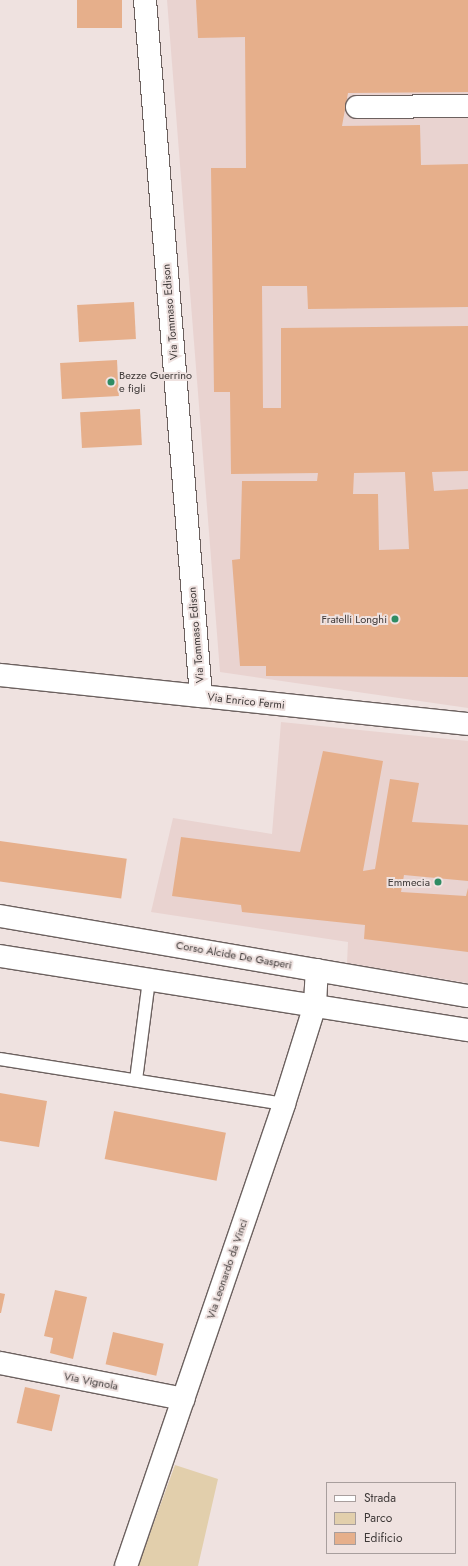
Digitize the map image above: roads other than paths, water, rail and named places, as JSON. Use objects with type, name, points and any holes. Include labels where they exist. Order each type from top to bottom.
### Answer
[{"type":"street","name":"Via Tommaso Edison","points":[[145,0],[201,696]]},
{"type":"street","points":[[357,107],[468,106]]},
{"type":"street","name":"Via Enrico Fermi","points":[[0,675],[468,724]]},
{"type":"street","name":"Corso Alcide De Gasperi","points":[[0,916],[468,996]]},
{"type":"street","points":[[0,956],[468,1030]]},
{"type":"street","name":"Via Leonardo da Vinci","points":[[126,1566],[284,1104],[314,1005],[317,970]]},
{"type":"street","name":"Via Vignola","points":[[0,1364],[183,1399]]},
{"type":"lane","points":[[136,1080],[149,980]]},
{"type":"lane","points":[[0,1059],[284,1104]]},
{"type":"place","name":"Bezze Guerrino e figli","points":[[111,382]]},
{"type":"place","name":"Fratelli Longhi","points":[[395,619]]},
{"type":"place","name":"Emmecia","points":[[438,882]]}]
